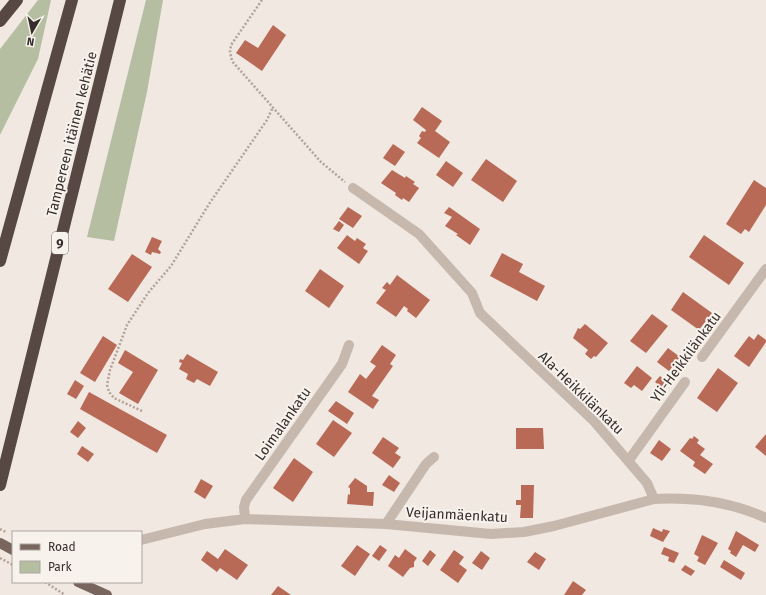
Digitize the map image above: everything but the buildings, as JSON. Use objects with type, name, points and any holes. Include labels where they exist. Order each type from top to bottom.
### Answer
[{"type":"highway","points":[[0,21],[17,0]]},
{"type":"highway","points":[[0,261],[72,0]]},
{"type":"highway","name":"Tampereen itäinen kehätie","points":[[0,485],[120,0]]},
{"type":"main road","points":[[0,543],[12,549]]},
{"type":"main road","points":[[80,583],[107,595]]},
{"type":"street","name":"Ala-Heikkilänkatu","points":[[354,188],[420,234],[472,293],[480,313],[584,411],[648,483],[654,499]]},
{"type":"street","name":"Yli-Heikkilänkatu","points":[[702,357],[766,269]]},
{"type":"street","name":"Loimalankatu","points":[[245,519],[244,507],[246,500],[342,364],[349,345]]},
{"type":"street","name":"Yli-Heikkilänkatu","points":[[629,460],[685,382]]},
{"type":"street","points":[[386,524],[426,464],[434,457]]},
{"type":"street","name":"Veijanmäenkatu","points":[[142,540],[206,524],[245,519],[386,524],[491,534],[524,532],[554,526],[654,499],[685,498],[710,501],[746,510],[766,518]]},
{"type":"path","points":[[262,0],[238,33],[232,45],[230,56],[236,66],[321,162],[354,188]]},
{"type":"path","points":[[142,411],[114,398],[109,392],[107,385],[110,370],[127,325],[148,293],[171,266],[209,204],[267,120],[273,108]]},
{"type":"path","points":[[0,558],[12,564]]},
{"type":"path","points":[[47,583],[65,595]]},
{"type":"green space","points":[[38,0],[51,0],[38,59],[0,135],[0,49]]},
{"type":"green space","points":[[146,0],[163,0],[147,92],[114,241],[87,237]]}]
